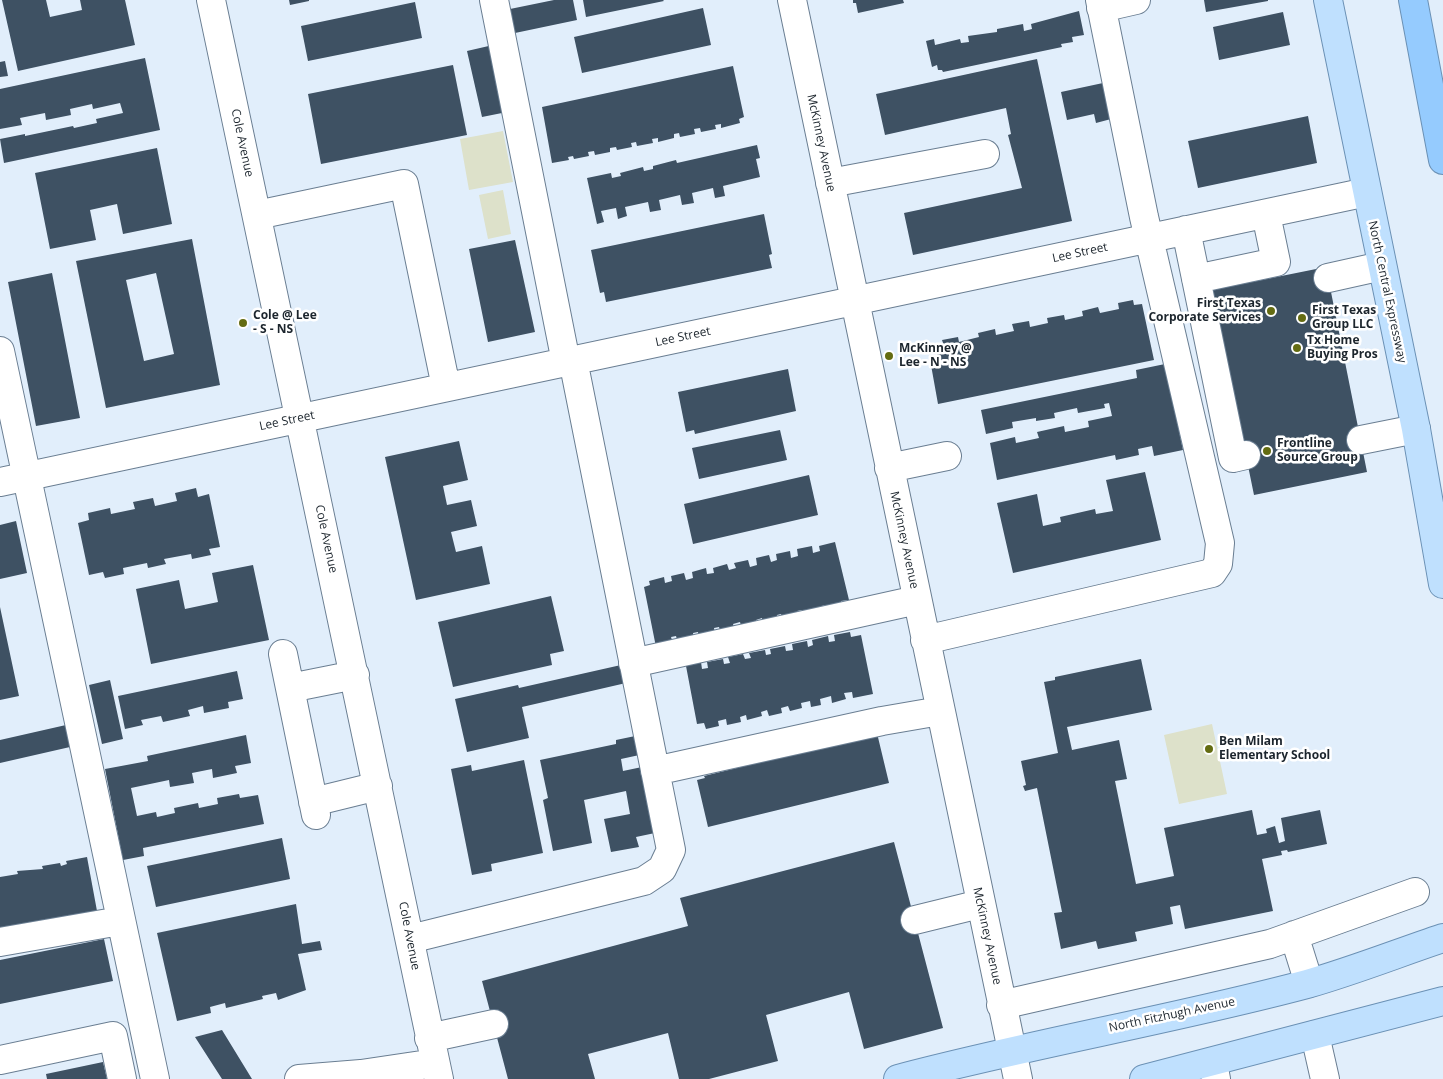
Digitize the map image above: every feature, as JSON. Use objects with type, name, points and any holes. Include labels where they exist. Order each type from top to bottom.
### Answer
[{"type":"highway","points":[[1392,0],[1420,43]]},
{"type":"highway","points":[[1413,0],[1443,160]]},
{"type":"main road","name":"North Central Expressway","points":[[1328,0],[1416,429],[1443,584]]},
{"type":"main road","name":"North Fitzhugh Avenue","points":[[898,1079],[1011,1050],[1255,997],[1309,983],[1443,938]]},
{"type":"main road","points":[[1144,1079],[1215,1071],[1316,1035],[1443,1001]]},
{"type":"street","name":"Cole Avenue","points":[[211,0],[301,418],[434,1060]]},
{"type":"street","points":[[410,939],[644,881],[654,877],[668,860],[671,850],[634,664],[494,0]]},
{"type":"street","name":"McKinney Avenue","points":[[792,0],[1018,1079]]},
{"type":"street","points":[[925,640],[1212,572],[1218,564],[1221,553],[1220,543],[1149,238],[1101,4],[1136,0]]},
{"type":"street","points":[[830,183],[985,154]]},
{"type":"street","points":[[257,215],[404,184],[446,387]]},
{"type":"street","name":"Lee Street","points":[[0,482],[1367,192]]},
{"type":"street","points":[[1196,279],[1276,262],[1266,214]]},
{"type":"street","points":[[1186,230],[1233,458],[1246,456]]},
{"type":"street","points":[[1328,278],[1382,266]]},
{"type":"street","points":[[0,351],[155,1079]]},
{"type":"street","points":[[1361,440],[1416,429]]},
{"type":"street","points":[[889,468],[947,456]]},
{"type":"street","points":[[634,664],[917,600]]},
{"type":"street","points":[[283,654],[315,808],[378,786]]},
{"type":"street","points":[[290,688],[355,675]]},
{"type":"street","points":[[655,771],[882,721],[940,711]]},
{"type":"street","points":[[1002,1005],[1270,944],[1415,892]]},
{"type":"street","points":[[915,920],[980,904]]},
{"type":"street","points":[[0,942],[120,921]]},
{"type":"street","points":[[1294,935],[1309,983]]},
{"type":"street","points":[[299,1079],[361,1077],[434,1060],[494,1024]]},
{"type":"street","points":[[1316,1035],[1325,1079]]},
{"type":"street","points":[[0,1060],[113,1036],[122,1079]]},
{"type":"green space","points":[[503,131],[513,182],[469,190],[460,139]]},
{"type":"green space","points":[[503,190],[511,234],[488,239],[479,195]]},
{"type":"green space","points":[[1212,724],[1227,794],[1179,804],[1164,735]]},
{"type":"building","points":[[2,0],[46,0],[50,17],[82,10],[80,0],[125,0],[135,45],[18,71]]},
{"type":"building","points":[[289,0],[309,0],[309,1],[290,5]]},
{"type":"building","points":[[554,0],[573,0],[577,20],[515,33],[510,9]]},
{"type":"building","points":[[583,0],[663,0],[664,1],[586,17]]},
{"type":"building","points":[[853,0],[903,0],[904,3],[858,13],[856,3],[853,3]]},
{"type":"building","points":[[1204,0],[1268,0],[1268,1],[1206,12]]},
{"type":"building","points":[[415,2],[422,38],[308,61],[301,26]]},
{"type":"building","points":[[703,8],[711,45],[582,73],[574,37]]},
{"type":"building","points":[[1079,11],[1084,35],[1072,37],[1073,42],[1061,44],[1062,47],[943,72],[938,70],[937,65],[932,67],[926,41],[934,39],[935,45],[960,39],[961,43],[969,42],[968,36],[997,32],[997,29],[1023,24],[1024,31],[1032,29],[1031,24]]},
{"type":"building","points":[[1283,12],[1290,45],[1219,60],[1213,27]]},
{"type":"building","points":[[493,45],[507,112],[482,117],[467,51]]},
{"type":"building","points":[[145,58],[160,130],[4,163],[0,139],[73,126],[74,128],[97,123],[96,119],[123,113],[120,103],[93,109],[92,104],[70,109],[71,115],[46,120],[45,113],[20,118],[22,125],[0,129],[0,89]]},
{"type":"building","points":[[1037,59],[1072,221],[913,255],[904,213],[1022,188],[1008,135],[1011,134],[1006,108],[885,135],[876,94]]},
{"type":"building","points":[[5,61],[8,76],[0,77],[0,62]]},
{"type":"building","points":[[453,65],[467,135],[321,164],[308,94]]},
{"type":"building","points":[[733,66],[744,117],[739,119],[740,123],[721,128],[721,124],[715,125],[716,129],[701,132],[700,128],[694,129],[695,134],[680,137],[679,133],[674,134],[674,138],[658,142],[658,138],[652,139],[653,143],[637,146],[636,142],[631,143],[632,147],[617,150],[616,147],[610,148],[610,152],[595,155],[594,151],[588,152],[589,156],[574,159],[573,156],[568,157],[569,160],[552,163],[542,107]]},
{"type":"building","points":[[1103,83],[1111,119],[1096,123],[1094,114],[1067,120],[1061,92]]},
{"type":"building","points":[[1308,116],[1317,163],[1198,188],[1188,141]]},
{"type":"building","points":[[757,145],[760,158],[756,159],[760,177],[723,186],[725,196],[715,198],[713,188],[692,193],[694,203],[682,205],[680,195],[659,200],[661,210],[650,212],[648,202],[625,207],[627,216],[618,219],[616,208],[601,211],[604,222],[597,224],[587,178],[611,173],[612,178],[621,176],[620,173],[643,167],[644,171],[653,169],[653,166],[676,160],[677,163]]},
{"type":"building","points":[[157,148],[172,224],[123,234],[117,204],[90,210],[96,240],[50,249],[35,173]]},
{"type":"building","points":[[764,214],[772,254],[769,255],[772,268],[606,302],[604,292],[600,293],[591,250]]},
{"type":"building","points":[[192,239],[220,385],[106,408],[76,261]],"holes":[[[156,273],[174,354],[144,361],[126,280]]]},
{"type":"building","points":[[515,240],[535,332],[488,342],[469,249]]},
{"type":"building","points":[[1326,267],[1367,472],[1254,495],[1212,290]]},
{"type":"building","points":[[52,273],[80,418],[36,426],[8,282]]},
{"type":"building","points":[[1133,300],[1134,305],[1142,304],[1154,360],[938,404],[931,365],[939,363],[936,347],[944,346],[942,340],[958,337],[959,342],[979,337],[978,333],[995,329],[996,335],[1014,331],[1012,324],[1029,321],[1030,327],[1048,323],[1047,318],[1064,315],[1065,320],[1083,316],[1082,311],[1098,307],[1100,313],[1119,309],[1118,303]]},
{"type":"building","points":[[1165,364],[1183,450],[1154,456],[1152,446],[1138,449],[1139,455],[1116,460],[1115,455],[997,480],[990,443],[1015,437],[1016,443],[1039,438],[1037,432],[1064,426],[1065,432],[1089,427],[1088,421],[1112,416],[1109,403],[1104,404],[1105,408],[1078,413],[1077,408],[1054,413],[1055,418],[1036,421],[1036,418],[1012,422],[1013,428],[986,434],[981,410],[1137,378],[1136,370]]},
{"type":"building","points":[[788,369],[796,411],[695,434],[694,430],[686,432],[678,392]]},
{"type":"building","points":[[780,430],[787,460],[699,479],[692,448]]},
{"type":"building","points":[[459,441],[468,480],[443,486],[447,505],[471,500],[477,526],[451,532],[456,552],[482,546],[490,584],[416,600],[385,457]]},
{"type":"building","points":[[1145,472],[1161,540],[1013,573],[997,503],[1037,494],[1043,526],[1061,522],[1060,517],[1095,509],[1096,514],[1113,511],[1106,480]]},
{"type":"building","points":[[809,475],[818,515],[693,544],[684,504]]},
{"type":"building","points":[[196,488],[198,497],[209,494],[220,547],[209,549],[211,555],[192,559],[191,554],[164,559],[166,564],[148,568],[147,563],[123,568],[124,574],[105,578],[103,572],[89,575],[78,523],[89,520],[88,513],[110,508],[111,514],[135,509],[133,502],[153,498],[155,506],[177,501],[175,493]]},
{"type":"building","points":[[16,521],[27,573],[0,579],[0,525]]},
{"type":"building","points":[[835,542],[849,600],[841,601],[843,606],[826,611],[825,605],[819,607],[821,613],[804,617],[802,610],[797,611],[798,617],[783,621],[781,614],[777,615],[778,621],[763,625],[762,618],[756,620],[757,625],[742,629],[740,622],[733,624],[735,630],[721,633],[719,627],[714,628],[715,634],[699,638],[698,632],[693,633],[694,639],[678,643],[676,636],[671,637],[673,643],[656,647],[644,587],[650,585],[649,581],[664,577],[665,583],[672,581],[671,576],[684,573],[686,580],[693,578],[692,572],[706,568],[707,574],[714,573],[713,568],[727,564],[729,570],[736,568],[734,563],[748,560],[750,567],[757,565],[756,558],[769,555],[771,562],[777,560],[776,554],[790,551],[791,558],[798,556],[797,549],[812,546],[813,553],[820,551],[819,546]]},
{"type":"building","points":[[253,565],[269,640],[151,664],[136,589],[179,580],[185,609],[218,602],[212,573]]},
{"type":"building","points":[[551,596],[564,651],[550,654],[552,665],[453,687],[438,622]]},
{"type":"building","points":[[0,607],[19,696],[0,700]]},
{"type":"building","points":[[850,632],[851,637],[861,635],[873,694],[853,698],[852,692],[844,693],[846,699],[832,703],[831,696],[820,699],[821,705],[811,707],[810,701],[801,703],[802,708],[790,711],[788,706],[781,708],[782,713],[769,716],[767,710],[761,712],[762,716],[747,720],[746,715],[740,717],[741,722],[727,725],[726,719],[718,721],[719,726],[706,729],[704,723],[697,724],[686,666],[701,662],[702,669],[708,668],[707,662],[723,659],[724,664],[730,663],[728,657],[743,654],[745,659],[751,658],[749,653],[765,650],[766,655],[771,654],[770,649],[785,646],[786,651],[793,650],[792,644],[807,641],[808,647],[813,645],[812,640],[828,636],[829,642],[835,641],[834,635]]},
{"type":"building","points":[[1141,659],[1152,710],[1067,727],[1072,750],[1119,740],[1127,779],[1115,781],[1136,884],[1174,876],[1164,828],[1252,810],[1257,835],[1267,833],[1266,829],[1275,826],[1279,843],[1285,841],[1281,818],[1320,810],[1327,844],[1288,852],[1287,850],[1281,851],[1282,855],[1262,859],[1273,911],[1185,929],[1180,905],[1170,907],[1173,924],[1135,932],[1137,941],[1098,949],[1096,941],[1061,949],[1054,913],[1062,912],[1037,788],[1025,791],[1023,786],[1026,785],[1021,761],[1058,753],[1044,682],[1055,680],[1055,677]]},
{"type":"building","points":[[621,665],[626,683],[522,707],[529,738],[467,752],[455,699],[518,685],[519,688]]},
{"type":"building","points":[[237,671],[243,699],[228,702],[229,708],[204,713],[203,706],[188,710],[190,716],[163,722],[161,716],[141,720],[143,725],[125,729],[118,696]]},
{"type":"building","points":[[110,680],[123,739],[102,744],[89,685]]},
{"type":"building","points":[[66,725],[70,747],[0,763],[0,740]]},
{"type":"building","points":[[876,729],[889,783],[708,827],[697,780],[705,778],[704,776],[810,750]]},
{"type":"building","points":[[246,735],[251,763],[235,766],[237,773],[213,778],[212,769],[192,773],[194,783],[170,787],[169,780],[131,788],[137,816],[156,812],[157,817],[175,813],[174,808],[198,803],[199,808],[218,804],[217,798],[239,794],[240,798],[258,795],[264,824],[143,848],[144,856],[123,860],[105,769],[148,761],[147,756]]},
{"type":"building","points":[[640,735],[644,754],[621,759],[623,771],[642,767],[655,833],[636,837],[639,847],[611,852],[604,819],[630,814],[626,791],[584,800],[592,843],[553,851],[543,800],[548,798],[540,760],[616,744],[616,740]]},
{"type":"building","points":[[524,760],[543,853],[491,864],[492,871],[472,875],[451,769],[471,765],[472,771]]},
{"type":"building","points":[[282,838],[290,879],[156,907],[147,866]]},
{"type":"building","points":[[894,842],[943,1028],[864,1049],[849,992],[766,1015],[778,1061],[709,1079],[679,1079],[668,1033],[588,1054],[595,1079],[508,1079],[482,981],[688,926],[680,898]]},
{"type":"building","points":[[87,857],[97,911],[0,929],[0,877],[18,874],[17,871],[43,869],[42,866],[60,863],[61,866],[67,864],[66,861]]},
{"type":"building","points":[[296,904],[302,944],[320,941],[322,950],[298,954],[306,990],[278,1000],[276,993],[262,996],[263,999],[226,1008],[225,1003],[210,1007],[211,1013],[177,1021],[157,933]]},
{"type":"building","points":[[104,939],[113,981],[0,1004],[0,960]]},
{"type":"building","points":[[222,1030],[252,1079],[222,1079],[195,1037]]},
{"type":"building","points":[[103,1062],[107,1079],[47,1079],[46,1074]]},
{"type":"place","name":"First Texas Corporate Services","points":[[1271,311]]},
{"type":"place","name":"First Texas Group LLC","points":[[1302,318]]},
{"type":"place","name":"Cole @ Lee - S - NS","points":[[243,323]]},
{"type":"place","name":"Tx Home Buying Pros","points":[[1297,348]]},
{"type":"place","name":"McKinney @ Lee - N - NS","points":[[889,356]]},
{"type":"place","name":"Frontline Source Group","points":[[1267,451]]},
{"type":"place","name":"Ben Milam Elementary School","points":[[1209,749]]}]
